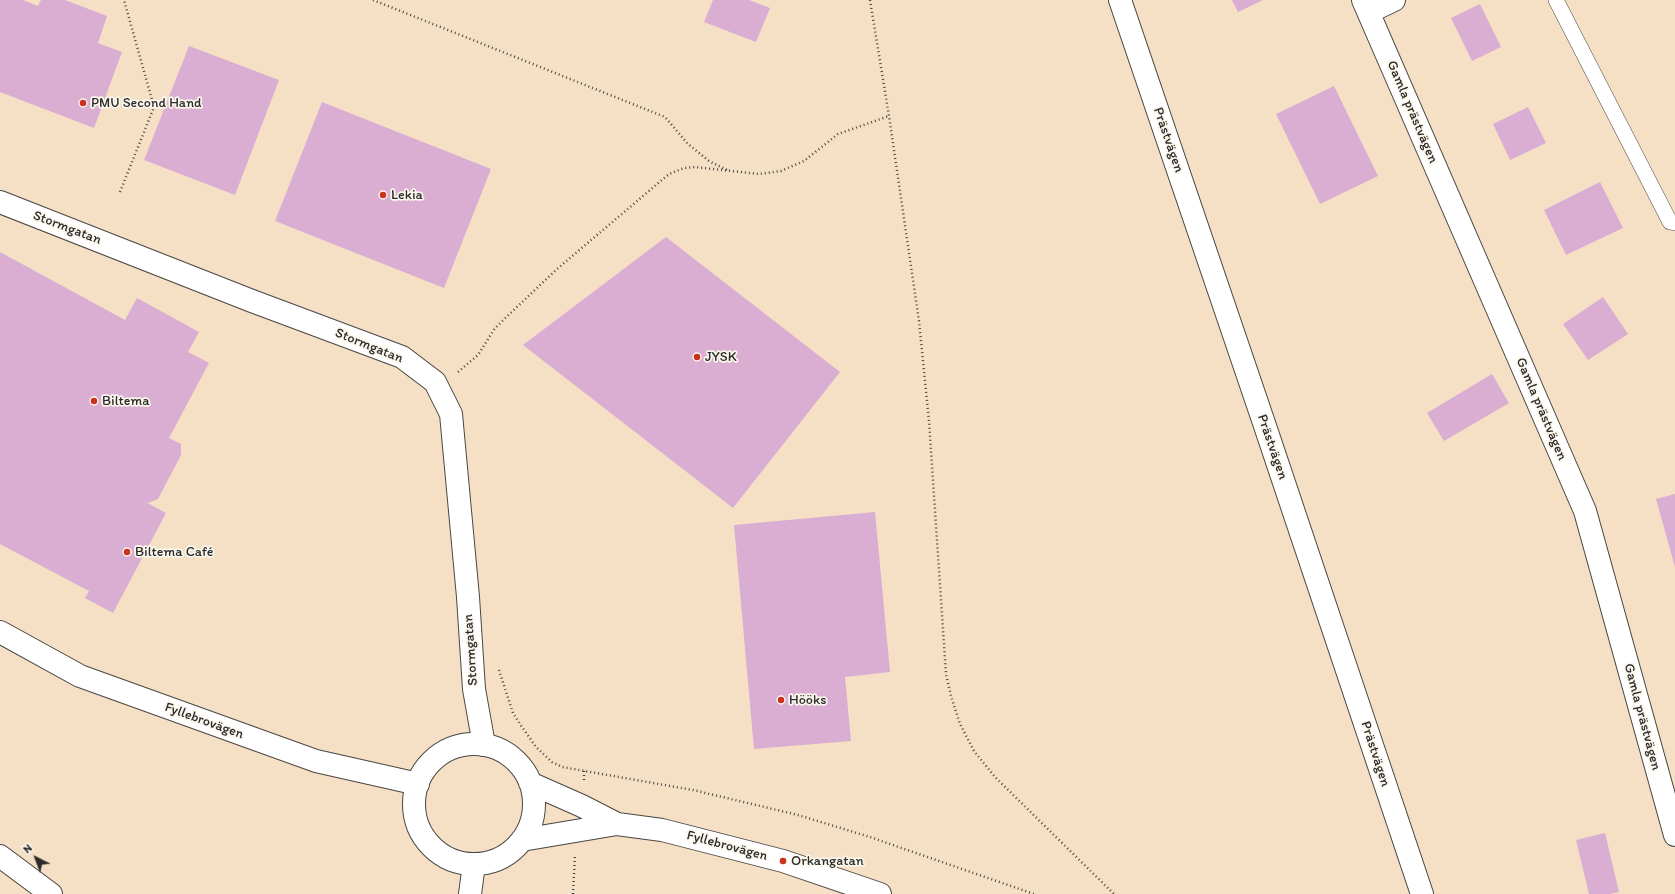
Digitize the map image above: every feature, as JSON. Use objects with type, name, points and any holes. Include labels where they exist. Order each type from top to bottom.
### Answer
[{"type":"main road","name":"Prästvägen","points":[[1120,0],[1422,894]]},
{"type":"main road","points":[[1366,6],[1394,0]]},
{"type":"main road","name":"Gamla prästvägen","points":[[1366,6],[1585,511],[1675,835]]},
{"type":"main road","name":"Stormgatan","points":[[0,202],[252,301],[402,357],[435,382],[450,414],[468,597],[474,689],[484,745]]},
{"type":"main road","name":"Fyllebrovägen","points":[[0,632],[80,676],[316,761],[418,784]]},
{"type":"main road","points":[[472,744],[494,747],[512,758],[523,769],[530,783],[533,793],[534,812],[527,831],[516,847],[501,858],[492,861],[474,864],[463,863],[446,857],[432,847],[425,839],[416,818],[414,806],[418,784],[423,773],[439,756],[461,746],[472,744]]},
{"type":"main road","name":"Fyllebrovägen","points":[[530,783],[582,806],[617,824]]},
{"type":"main road","name":"Fyllebrovägen","points":[[522,840],[617,824],[662,830],[783,861],[880,894]]},
{"type":"main road","points":[[0,856],[51,894]]},
{"type":"main road","points":[[470,894],[474,864]]},
{"type":"lane","points":[[1556,0],[1670,222],[1675,223]]},
{"type":"path","points":[[120,192],[154,107],[124,0]]},
{"type":"path","points":[[373,0],[665,117],[688,144],[709,161],[730,171]]},
{"type":"path","points":[[870,0],[889,116],[919,321],[929,421],[946,674],[951,696],[960,724],[974,751],[995,777],[1114,894]]},
{"type":"path","points":[[454,375],[478,355],[495,328],[551,275],[669,174],[684,168],[759,174],[781,171],[804,161],[838,134],[889,116]]},
{"type":"path","points":[[496,664],[513,713],[536,747],[552,762],[562,767],[693,790],[798,815],[870,837],[1034,894]]},
{"type":"building","points":[[0,0],[23,0],[38,6],[41,0],[65,0],[107,16],[98,43],[122,52],[94,128],[0,92]]},
{"type":"building","points":[[713,0],[749,0],[770,8],[756,42],[704,22]]},
{"type":"building","points":[[1232,0],[1263,0],[1238,12]]},
{"type":"building","points":[[1480,4],[1501,47],[1472,61],[1451,18]]},
{"type":"building","points":[[189,46],[279,80],[235,195],[144,160]]},
{"type":"building","points":[[1334,86],[1378,176],[1320,204],[1276,114]]},
{"type":"building","name":"Lekia","points":[[322,102],[491,169],[444,288],[275,221]]},
{"type":"building","points":[[1528,107],[1546,143],[1510,160],[1493,124]]},
{"type":"building","points":[[1600,182],[1623,228],[1566,255],[1544,210]]},
{"type":"building","points":[[666,237],[840,372],[733,508],[523,345]]},
{"type":"building","name":"Biltema","points":[[0,252],[125,320],[137,298],[199,332],[188,352],[209,363],[169,438],[181,444],[181,455],[158,499],[148,503],[138,498],[166,513],[113,613],[85,598],[89,591],[0,544]]},
{"type":"building","points":[[1603,297],[1628,334],[1588,360],[1563,324]]},
{"type":"building","points":[[1492,374],[1509,403],[1444,441],[1427,413]]},
{"type":"building","points":[[1675,494],[1675,567],[1656,499]]},
{"type":"building","points":[[875,512],[890,672],[845,677],[851,741],[754,749],[734,525]]},
{"type":"building","points":[[1605,833],[1619,892],[1610,894],[1589,894],[1576,840]]},
{"type":"place","name":"PMU Second Hand","points":[[83,103]]},
{"type":"place","name":"Lekia","points":[[383,195]]},
{"type":"place","name":"JYSK","points":[[697,357]]},
{"type":"place","name":"Biltema","points":[[94,401]]},
{"type":"place","name":"Biltema Café","points":[[127,552]]},
{"type":"place","name":"Hööks","points":[[781,700]]},
{"type":"place","name":"Orkangatan","points":[[783,861]]}]
